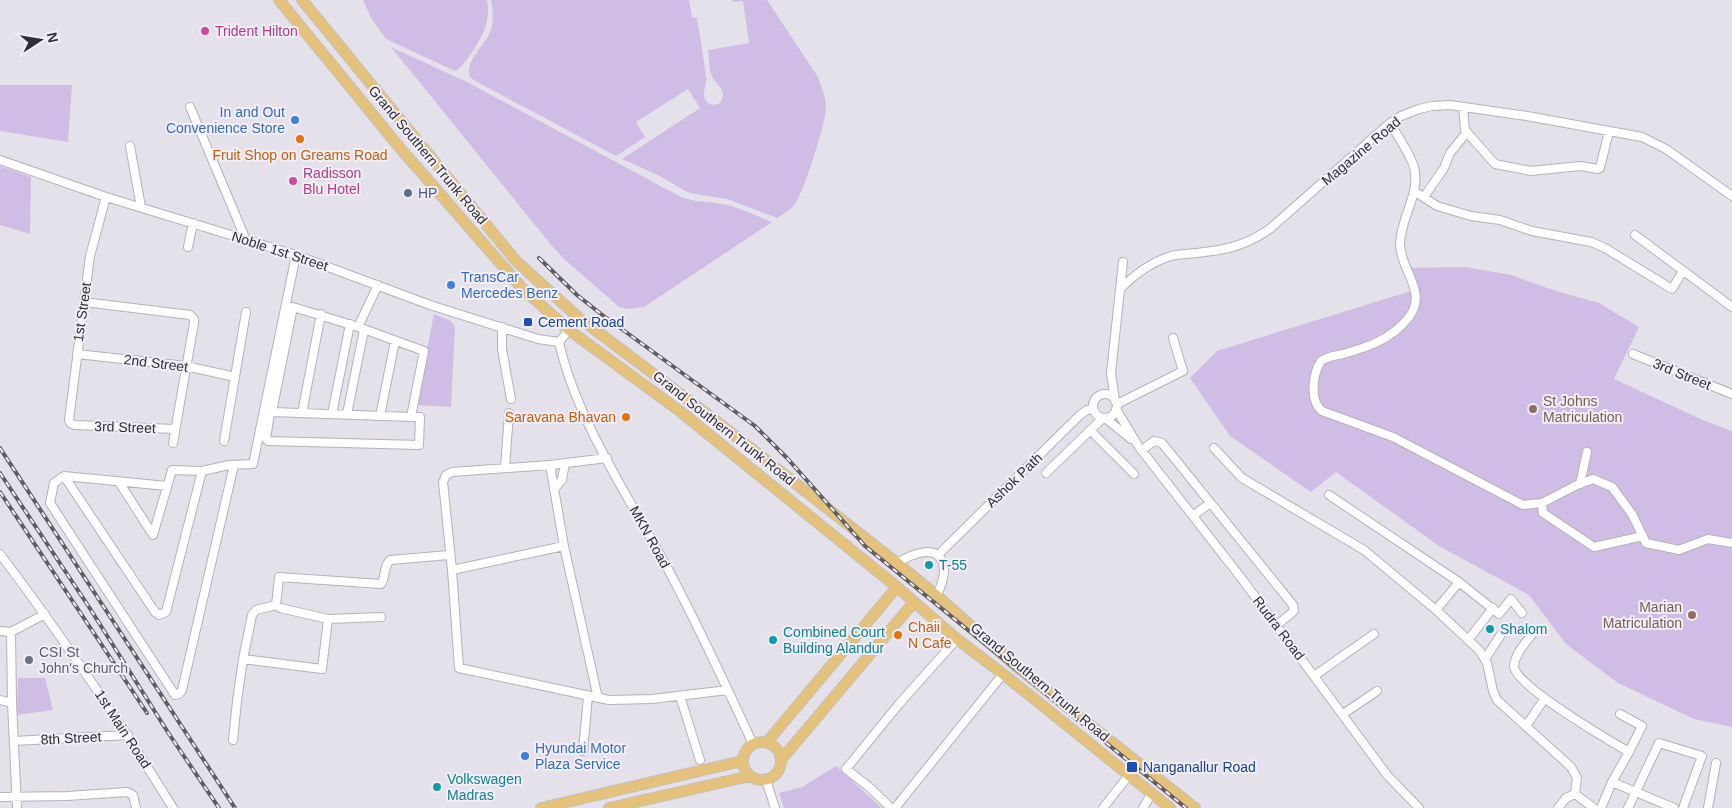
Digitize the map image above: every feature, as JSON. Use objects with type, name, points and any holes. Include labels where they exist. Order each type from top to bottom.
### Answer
[{"type":"main road","name":"Grand Southern Trunk Road","points":[[279,0],[400,148],[522,288],[569,330],[681,412],[897,587],[957,639],[1170,808]]},
{"type":"main road","name":"Grand Southern Trunk Road","points":[[302,0],[516,261],[578,317],[716,421],[897,563],[1017,667],[1195,808]]},
{"type":"main road","points":[[507,273],[516,261]]},
{"type":"main road","points":[[569,330],[578,317]]},
{"type":"main road","points":[[767,742],[897,587]]},
{"type":"main road","points":[[781,760],[914,602]]},
{"type":"main road","points":[[767,742],[779,752],[780,768],[776,774],[766,780],[757,780],[744,770],[742,761],[744,754],[753,744],[767,742]]},
{"type":"main road","points":[[541,808],[742,761]]},
{"type":"main road","points":[[609,808],[750,776]]},
{"type":"street","name":"Magazine Road","points":[[1120,289],[1134,276],[1164,259],[1235,247],[1261,236],[1390,124],[1408,113],[1425,107],[1440,105],[1463,107],[1527,116],[1642,137],[1658,144],[1732,196]]},
{"type":"street","points":[[190,107],[246,240]]},
{"type":"street","points":[[1463,107],[1466,132],[1495,164],[1531,171],[1580,166],[1600,168],[1609,131]]},
{"type":"street","points":[[1390,124],[1414,167],[1414,191],[1403,223],[1400,246],[1402,263],[1415,290],[1416,300],[1413,310],[1404,322],[1383,340],[1321,361],[1317,368],[1314,386],[1316,405],[1322,411],[1393,437],[1523,505],[1542,503],[1593,479],[1612,487],[1632,514],[1644,540]]},
{"type":"street","points":[[1424,197],[1444,168],[1450,153],[1466,132]]},
{"type":"street","points":[[130,146],[141,208]]},
{"type":"street","name":"Noble 1st Street","points":[[0,160],[106,197],[296,254],[430,304],[538,339],[559,342]]},
{"type":"street","points":[[1414,191],[1437,206],[1471,216],[1500,220],[1532,230],[1591,242],[1605,248],[1672,289],[1683,271]]},
{"type":"street","name":"1st Street","points":[[74,425],[69,420],[90,256],[106,197]]},
{"type":"street","points":[[188,247],[193,223]]},
{"type":"street","points":[[1635,235],[1732,307]]},
{"type":"street","points":[[119,482],[153,535],[172,470],[202,471],[234,465],[251,465],[254,462],[296,254]]},
{"type":"street","points":[[1104,418],[1096,414],[1093,409],[1095,399],[1107,387],[1111,372],[1123,262]]},
{"type":"street","points":[[332,414],[357,327],[378,285]]},
{"type":"street","points":[[84,302],[190,315],[194,319],[173,443]]},
{"type":"street","points":[[272,412],[348,414],[380,416],[411,417],[420,417],[419,445],[268,441],[266,439],[269,415],[272,412],[293,307],[320,314],[424,351],[411,417]]},
{"type":"street","points":[[224,441],[246,312]]},
{"type":"street","points":[[302,413],[320,314]]},
{"type":"street","points":[[348,414],[357,327]]},
{"type":"street","points":[[502,327],[502,349],[510,399]]},
{"type":"street","points":[[559,342],[569,330]]},
{"type":"street","points":[[1116,404],[1183,372],[1173,338]]},
{"type":"street","points":[[380,416],[395,341]]},
{"type":"street","name":"MKN Road","points":[[559,342],[563,360],[574,390],[607,458],[665,562],[753,744]]},
{"type":"street","name":"2nd Street","points":[[77,354],[186,366],[235,377]]},
{"type":"street","name":"3rd Street","points":[[1633,354],[1732,394]]},
{"type":"street","points":[[1046,473],[1090,430],[1104,418],[1111,417],[1116,404],[1111,372]]},
{"type":"street","points":[[1101,394],[1108,394],[1116,404]]},
{"type":"street","name":"Rudra Road","points":[[1116,404],[1140,449],[1277,625],[1387,775],[1419,808]]},
{"type":"street","name":"Ashok Path","points":[[938,555],[1080,415],[1093,409]]},
{"type":"street","points":[[505,468],[509,413]]},
{"type":"street","name":"Rudra Road","points":[[1104,418],[1140,449]]},
{"type":"street","name":"3rd Street","points":[[74,425],[176,428]]},
{"type":"street","points":[[1090,430],[1134,474]]},
{"type":"street","points":[[1140,449],[1154,442],[1162,443],[1294,605],[1294,612],[1277,625]]},
{"type":"street","points":[[1214,448],[1242,478],[1364,550],[1436,610],[1480,650],[1487,663],[1497,700],[1572,767],[1577,778],[1575,794]]},
{"type":"street","points":[[1580,484],[1587,452]]},
{"type":"street","points":[[607,458],[446,474],[443,482],[459,668],[619,701],[728,690]]},
{"type":"street","points":[[554,490],[562,480],[566,463]]},
{"type":"street","points":[[167,486],[64,476],[54,483],[50,503],[174,695],[179,694],[182,690],[234,465]]},
{"type":"street","points":[[550,465],[564,546],[598,698]]},
{"type":"street","points":[[64,476],[155,612],[159,615],[166,612],[202,471]]},
{"type":"street","points":[[1329,495],[1459,582],[1500,614],[1511,599],[1522,613]]},
{"type":"street","points":[[1193,516],[1210,503]]},
{"type":"street","points":[[1542,503],[1543,513],[1594,547],[1644,540],[1679,550],[1708,539],[1732,543]]},
{"type":"street","points":[[452,570],[564,546]]},
{"type":"street","points":[[897,563],[920,553],[932,552],[938,555],[942,560],[944,570],[936,595]]},
{"type":"street","name":"1st Main Road","points":[[0,554],[45,614],[128,735],[173,808]]},
{"type":"street","points":[[276,605],[279,578],[381,584],[384,578],[384,567],[390,560],[449,555]]},
{"type":"street","points":[[1436,610],[1459,582]]},
{"type":"street","points":[[233,740],[244,659],[252,615],[256,610],[276,605],[280,608],[328,619],[381,617]]},
{"type":"street","points":[[1468,640],[1493,608]]},
{"type":"street","points":[[0,631],[11,632],[45,614]]},
{"type":"street","points":[[244,659],[322,669],[328,619]]},
{"type":"street","points":[[11,632],[17,808]]},
{"type":"street","points":[[1533,633],[1518,655],[1514,666],[1517,675],[1545,698],[1586,727],[1629,752]]},
{"type":"street","points":[[1314,676],[1374,634]]},
{"type":"street","points":[[1485,659],[1500,636]]},
{"type":"street","points":[[891,808],[868,786],[846,769],[957,639]]},
{"type":"street","points":[[895,808],[1003,674]]},
{"type":"street","points":[[1343,714],[1377,691]]},
{"type":"street","points":[[583,751],[588,696]]},
{"type":"street","points":[[680,696],[700,760]]},
{"type":"street","points":[[1526,726],[1545,698]]},
{"type":"street","points":[[0,700],[12,703]]},
{"type":"street","points":[[1600,808],[1642,726],[1620,714]]},
{"type":"street","name":"8th Street","points":[[14,741],[128,735]]},
{"type":"street","points":[[1628,808],[1659,743],[1702,756],[1683,808]]},
{"type":"street","points":[[1708,808],[1716,763]]},
{"type":"street","points":[[1103,808],[1129,775]]},
{"type":"street","points":[[766,780],[775,808]]},
{"type":"street","points":[[1612,782],[1674,808]]},
{"type":"street","points":[[0,797],[127,792],[133,795],[136,808]]},
{"type":"street","points":[[1143,808],[1152,793]]},
{"type":"street","points":[[1558,808],[1566,798],[1575,794]]},
{"type":"street","points":[[1575,794],[1594,808]]},
{"type":"shaded area","points":[[363,0],[487,0],[487,19],[484,31],[476,47],[467,60],[455,71],[386,39],[371,18]]},
{"type":"shaded area","points":[[491,0],[689,0],[692,17],[697,18],[702,48],[706,78],[705,98],[709,104],[713,105],[720,103],[723,92],[712,75],[708,50],[749,43],[743,1],[733,2],[732,0],[767,0],[818,77],[826,103],[825,115],[814,157],[804,186],[795,204],[777,218],[727,199],[687,192],[658,175],[622,159],[700,108],[688,89],[636,122],[645,137],[616,156],[475,81],[470,77],[470,65],[491,28],[493,16]]},
{"type":"shaded area","points":[[391,47],[467,82],[681,197],[694,201],[730,206],[772,222],[644,307],[628,309],[619,307],[564,259],[552,246]]},
{"type":"shaded area","points":[[0,85],[72,85],[68,142],[0,131]]},
{"type":"shaded area","points":[[0,166],[31,177],[30,234],[0,225]]},
{"type":"shaded area","points":[[1465,267],[1511,275],[1553,290],[1599,303],[1639,327],[1614,379],[1705,421],[1732,431],[1732,727],[1694,719],[1618,683],[1566,644],[1529,595],[1439,546],[1336,472],[1311,492],[1230,436],[1190,378],[1217,351],[1411,291],[1402,268]]},
{"type":"shaded area","points":[[434,314],[451,321],[455,327],[451,407],[416,405]]},
{"type":"shaded area","points":[[18,678],[45,678],[53,710],[17,715]]},
{"type":"shaded area","points":[[836,766],[882,808],[784,808],[779,793],[802,787]]},
{"type":"railway","points":[[539,258],[577,295],[601,314],[755,426],[787,458],[865,546],[1186,808]]},
{"type":"railway","points":[[0,448],[235,808]]},
{"type":"railway","points":[[0,473],[219,808]]},
{"type":"railway","points":[[0,492],[147,713]]},
{"type":"place","name":"Trident Hilton","points":[[205,31]]},
{"type":"place","name":"In and Out Convenience Store","points":[[295,120]]},
{"type":"place","name":"Fruit Shop on Greams Road","points":[[300,139]]},
{"type":"place","name":"Radisson Blu Hotel","points":[[293,181]]},
{"type":"place","name":"HP","points":[[408,193]]},
{"type":"place","name":"TransCar Mercedes Benz","points":[[451,285]]},
{"type":"place","name":"Cement Road","points":[[528,322]]},
{"type":"place","name":"St Johns Matriculation","points":[[1533,409]]},
{"type":"place","name":"Saravana Bhavan","points":[[626,417]]},
{"type":"place","name":"T-55","points":[[929,565]]},
{"type":"place","name":"Marian Matriculation","points":[[1692,615]]},
{"type":"place","name":"Shalom","points":[[1490,629]]},
{"type":"place","name":"Chaii N Cafe","points":[[898,635]]},
{"type":"place","name":"Combined Court Building Alandur","points":[[773,640]]},
{"type":"place","name":"CSI St John's Church","points":[[29,660]]},
{"type":"place","name":"Hyundai Motor Plaza Service","points":[[525,756]]},
{"type":"place","name":"Nanganallur Road","points":[[1132,767]]},
{"type":"place","name":"Volkswagen Madras","points":[[437,787]]}]
